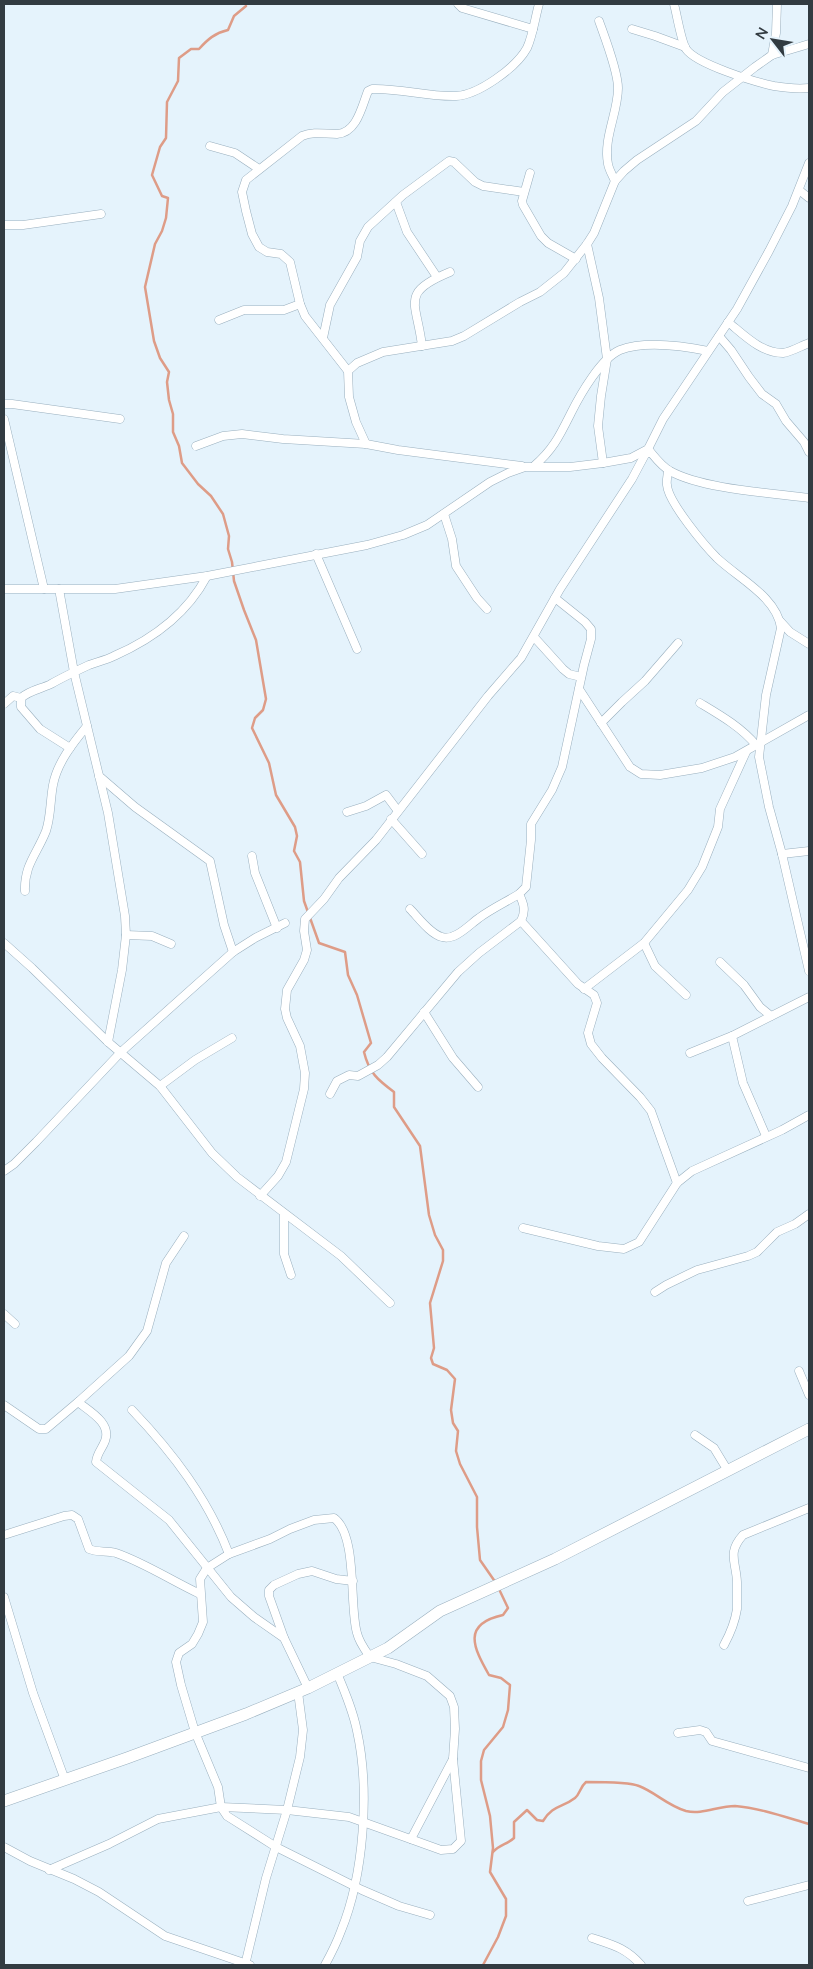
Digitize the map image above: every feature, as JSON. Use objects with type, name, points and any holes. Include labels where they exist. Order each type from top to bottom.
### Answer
[{"type":"street","points":[[458,4],[462,8],[533,29]]},
{"type":"street","points":[[366,444],[356,422],[349,397],[348,371],[305,316],[300,304],[290,262],[281,254],[267,252],[259,247],[252,234],[242,192],[246,180],[302,136],[311,132],[339,134],[347,131],[358,118],[368,91],[372,89],[445,96],[469,94],[481,88],[522,56],[530,39],[539,4]]},
{"type":"street","points":[[674,4],[685,47],[691,54],[710,66],[776,86],[809,88]]},
{"type":"street","points":[[772,55],[776,33],[777,4]]},
{"type":"street","points":[[599,21],[617,81],[616,100],[608,141],[608,164],[615,181]]},
{"type":"street","points":[[632,30],[685,47]]},
{"type":"street","points":[[348,371],[357,362],[383,352],[452,341],[540,292],[564,273],[576,259],[597,226],[615,181],[637,160],[696,121],[723,92],[772,55],[809,44]]},
{"type":"street","points":[[210,146],[235,153],[259,169]]},
{"type":"street","points":[[323,338],[330,305],[357,257],[360,240],[371,224],[396,202],[451,160],[475,182],[483,186],[524,192]]},
{"type":"street","points":[[260,1196],[278,1176],[286,1162],[304,1089],[305,1073],[300,1046],[287,1018],[285,1009],[287,990],[304,960],[307,950],[304,931],[308,916],[339,878],[376,840],[488,696],[521,658],[555,598],[632,479],[663,420],[728,322],[769,251],[809,163]]},
{"type":"street","points":[[530,173],[522,205],[541,236],[548,243],[576,259]]},
{"type":"street","points":[[798,190],[809,198]]},
{"type":"street","points":[[396,202],[413,244],[437,277]]},
{"type":"street","points":[[4,225],[23,225],[101,214]]},
{"type":"street","points":[[587,244],[599,298],[607,359],[598,426],[603,463]]},
{"type":"street","points":[[422,346],[413,302],[415,293],[437,277],[450,272]]},
{"type":"street","points":[[219,320],[244,310],[284,310],[300,304]]},
{"type":"street","points":[[728,322],[758,346],[769,351],[785,353],[809,343]]},
{"type":"street","points":[[719,336],[762,394],[776,404],[786,421],[804,442],[809,452]]},
{"type":"street","points":[[534,466],[557,442],[585,389],[607,359],[620,350],[644,346],[673,346],[708,351]]},
{"type":"street","points":[[4,404],[66,410],[120,419]]},
{"type":"street","points":[[4,420],[44,589]]},
{"type":"street","points":[[196,446],[223,436],[242,434],[283,439],[366,444],[398,450],[525,466],[570,467],[631,458],[648,449]]},
{"type":"street","points":[[648,449],[668,470],[685,478],[809,498]]},
{"type":"street","points":[[4,589],[115,589],[207,576],[366,546],[403,535],[427,525],[490,482],[508,472],[525,466]]},
{"type":"street","points":[[668,470],[666,486],[672,500],[693,530],[716,557],[760,594],[773,608],[780,622],[781,628],[766,695],[758,744],[759,757],[761,774],[809,971]]},
{"type":"street","points":[[444,514],[452,539],[456,566],[477,598],[487,609]]},
{"type":"street","points":[[316,554],[357,649]]},
{"type":"street","points":[[70,748],[40,729],[21,707],[21,698],[28,692],[42,689],[74,672],[113,657],[167,626],[184,610],[201,588],[207,576]]},
{"type":"street","points":[[59,589],[74,672],[108,813],[125,916],[126,935],[122,970],[108,1042]]},
{"type":"street","points":[[410,909],[432,931],[441,937],[448,938],[470,927],[478,919],[526,888],[531,824],[552,790],[562,767],[591,639],[591,629],[585,622],[555,598]]},
{"type":"street","points":[[780,622],[790,632],[809,644]]},
{"type":"street","points":[[534,637],[563,669],[569,674],[581,677]]},
{"type":"street","points":[[601,723],[645,681],[678,643]]},
{"type":"street","points":[[579,689],[630,767],[641,774],[660,775],[702,768],[735,757],[808,718]]},
{"type":"street","points":[[4,704],[13,696],[21,698]]},
{"type":"street","points":[[700,704],[738,727],[758,744]]},
{"type":"street","points":[[25,892],[24,878],[27,866],[45,831],[50,814],[53,784],[57,772],[70,748],[87,726]]},
{"type":"street","points":[[584,989],[644,943],[688,890],[702,867],[718,827],[720,809],[746,752]]},
{"type":"street","points":[[99,776],[135,807],[210,861],[224,925],[233,952]]},
{"type":"street","points":[[347,812],[366,806],[386,794],[398,811]]},
{"type":"street","points":[[391,819],[422,854]]},
{"type":"street","points":[[782,854],[809,851]]},
{"type":"street","points":[[252,856],[255,873],[263,897],[277,928]]},
{"type":"street","points":[[330,1094],[337,1080],[349,1075],[358,1076],[378,1065],[387,1057],[465,966],[521,921],[525,913],[524,903],[519,894]]},
{"type":"street","points":[[521,921],[584,989],[594,995],[597,1003],[588,1032],[592,1044],[602,1058],[651,1111],[677,1183]]},
{"type":"street","points":[[4,1171],[31,1148],[121,1052],[233,952],[255,938],[285,923]]},
{"type":"street","points":[[126,935],[152,936],[171,944]]},
{"type":"street","points":[[4,943],[108,1042],[160,1086],[212,1153],[237,1178],[341,1256],[390,1303]]},
{"type":"street","points":[[644,943],[655,966],[686,995]]},
{"type":"street","points":[[720,962],[744,986],[760,1007],[771,1016]]},
{"type":"street","points":[[690,1053],[732,1036],[809,996]]},
{"type":"street","points":[[424,1012],[453,1058],[478,1087]]},
{"type":"street","points":[[732,1036],[743,1083],[766,1136]]},
{"type":"street","points":[[160,1086],[196,1060],[232,1038]]},
{"type":"street","points":[[524,1228],[598,1246],[624,1249],[639,1242],[677,1183],[692,1172],[782,1130],[809,1115]]},
{"type":"street","points":[[655,1292],[666,1284],[697,1270],[757,1252],[777,1232],[796,1224],[809,1214]]},
{"type":"street","points":[[284,1215],[284,1254],[291,1275]]},
{"type":"street","points":[[4,1405],[39,1429],[46,1429],[130,1356],[147,1331],[166,1263],[184,1236]]},
{"type":"street","points":[[4,1314],[15,1324]]},
{"type":"street","points":[[799,1371],[809,1395]]},
{"type":"street","points":[[78,1402],[100,1418],[106,1430],[106,1440],[97,1454],[96,1462],[169,1520],[237,1602],[254,1617],[284,1638]]},
{"type":"street","points":[[132,1410],[164,1444],[202,1498],[229,1554]]},
{"type":"street","points":[[4,1801],[246,1714],[303,1690],[388,1648],[440,1611],[555,1559],[809,1429]]},
{"type":"street","points":[[695,1435],[714,1448],[728,1470]]},
{"type":"street","points":[[724,1645],[732,1630],[737,1609],[737,1580],[732,1556],[736,1542],[743,1535],[809,1508]]},
{"type":"street","points":[[4,1535],[72,1515],[78,1519],[89,1549],[96,1552],[115,1552],[200,1594]]},
{"type":"street","points":[[49,1870],[109,1844],[158,1819],[221,1807],[287,1810],[349,1817],[441,1850],[453,1849],[461,1840],[453,1758],[454,1707],[450,1696],[427,1676],[396,1664],[370,1657],[356,1632],[353,1581],[348,1546],[339,1522],[334,1518],[314,1520],[229,1554],[207,1568],[200,1578],[203,1622],[192,1644],[179,1654],[176,1662],[181,1685],[196,1732],[218,1787],[221,1807],[227,1816],[276,1848],[384,1900],[430,1915]]},
{"type":"street","points":[[4,1847],[49,1870],[74,1879],[99,1892],[164,1936],[247,1965],[266,1878],[287,1810],[303,1740],[303,1690],[269,1596],[269,1590],[274,1585],[298,1574],[312,1571],[336,1579],[353,1581]]},
{"type":"street","points":[[4,1597],[33,1693],[65,1780]]},
{"type":"street","points":[[326,1965],[342,1929],[354,1886],[364,1821],[358,1732],[338,1673]]},
{"type":"street","points":[[678,1733],[700,1730],[706,1732],[712,1741],[809,1768]]},
{"type":"street","points":[[411,1839],[453,1758]]},
{"type":"street","points":[[748,1901],[809,1885]]},
{"type":"street","points":[[592,1938],[623,1948],[632,1954],[641,1965]]},
{"type":"waterway","points":[[246,6],[234,16],[228,30],[215,35],[199,49],[191,49],[179,58],[178,81],[167,102],[166,138],[160,147],[152,175],[162,196],[168,198],[166,218],[155,244],[145,287],[154,341],[160,358],[169,372],[167,382],[173,414],[173,432],[179,446],[182,463],[198,484],[211,496],[223,514],[229,536],[228,549],[232,562],[234,581],[256,640],[266,699],[263,710],[255,718],[252,728],[269,763],[276,795],[295,827],[297,836],[294,851],[300,862],[304,901],[319,943],[345,952],[348,975],[357,995],[371,1043],[364,1052],[366,1059],[371,1071],[383,1084],[394,1092],[394,1107],[420,1146],[429,1215],[435,1235],[443,1250],[443,1261],[430,1303],[434,1348],[431,1358],[433,1364],[447,1370],[455,1379],[451,1410],[453,1423],[458,1431],[456,1451],[460,1464],[477,1497],[480,1560],[496,1583]]},
{"type":"waterway","points":[[483,1965],[498,1937],[506,1916],[506,1899],[490,1872],[493,1848],[490,1816],[481,1780],[481,1761],[484,1750],[503,1727],[508,1710],[510,1685],[501,1678],[489,1675],[479,1655],[475,1638],[476,1631],[481,1624],[503,1615],[508,1608],[498,1587]]},
{"type":"waterway","points":[[493,1852],[514,1838],[514,1822],[527,1810],[537,1820],[543,1821],[554,1809],[575,1798],[586,1782],[613,1782],[635,1785],[686,1811],[698,1812],[735,1806],[763,1811],[809,1824]]}]
